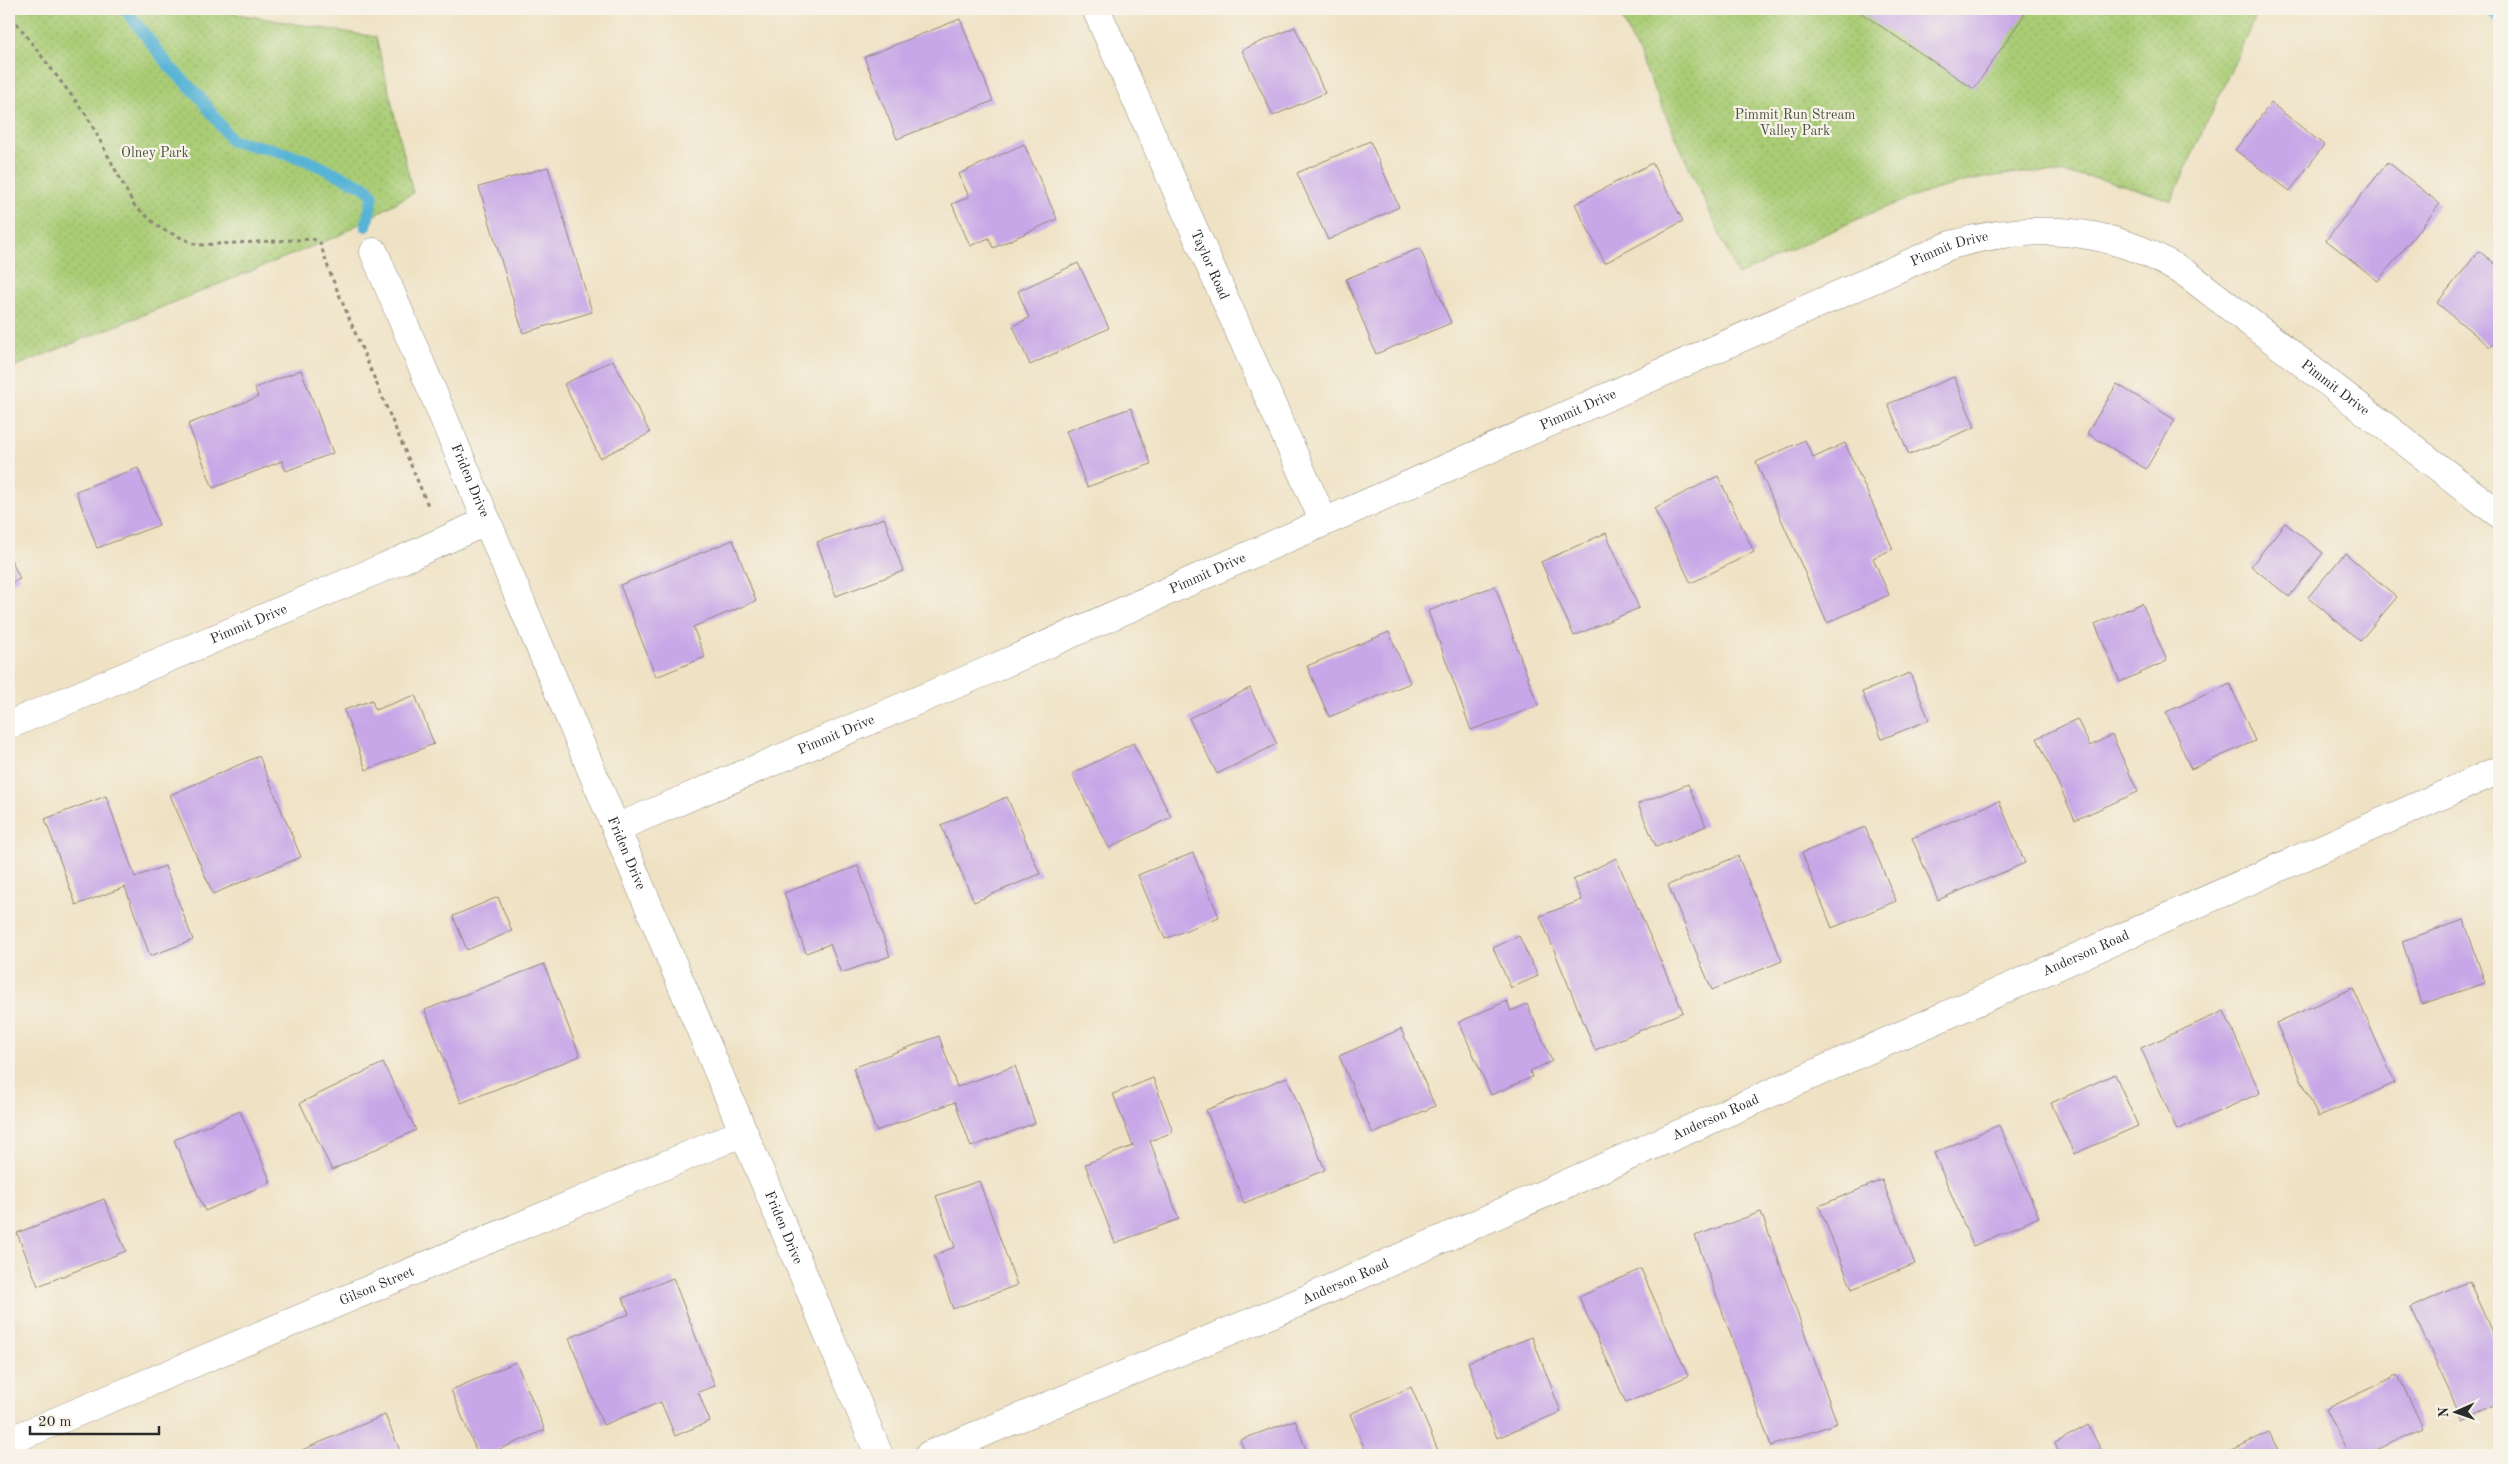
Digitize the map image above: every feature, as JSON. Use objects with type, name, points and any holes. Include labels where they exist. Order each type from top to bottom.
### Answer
[{"type":"street","name":"Taylor Road","points":[[1096,9],[1324,522]]},
{"type":"street","name":"Pimmit Drive","points":[[616,828],[985,672],[1950,246],[1987,235],[2044,230],[2101,237],[2136,248],[2187,274],[2499,514]]},
{"type":"street","name":"Friden Drive","points":[[374,252],[879,1455]]},
{"type":"street","name":"Pimmit Drive","points":[[9,725],[487,521]]},
{"type":"street","name":"Anderson Road","points":[[929,1455],[1300,1302],[2499,770]]},
{"type":"street","name":"Gilson Street","points":[[9,1441],[744,1132]]},
{"type":"path","points":[[9,9],[17,24],[87,116],[134,205],[161,229],[198,245],[312,239],[320,243],[330,273],[443,540]]},
{"type":"green space","name":"Olney Park","points":[[9,9],[207,9],[376,37],[413,193],[338,236],[9,369]]},
{"type":"green space","name":"Pimmit Run Stream Valley Park","points":[[1618,9],[2259,9],[2171,201],[2117,183],[2080,176],[2023,173],[1985,178],[1948,186],[1876,211],[1738,275]]},
{"type":"building","points":[[1855,9],[2028,9],[1974,89]]},
{"type":"building","points":[[960,19],[993,101],[897,139],[864,57]]},
{"type":"building","points":[[1295,27],[1325,93],[1273,116],[1242,50]]},
{"type":"building","points":[[2271,103],[2324,145],[2290,191],[2235,150]]},
{"type":"building","points":[[1370,141],[1399,207],[1328,240],[1297,173]]},
{"type":"building","points":[[1024,144],[1057,219],[993,248],[989,238],[970,246],[952,204],[969,197],[959,174]]},
{"type":"building","points":[[2388,162],[2440,204],[2378,281],[2326,240]]},
{"type":"building","points":[[1652,163],[1683,221],[1605,263],[1575,204]]},
{"type":"building","points":[[548,167],[592,312],[523,333],[479,187]]},
{"type":"building","points":[[1420,248],[1451,323],[1376,354],[1346,279]]},
{"type":"building","points":[[2479,251],[2499,267],[2499,335],[2490,347],[2437,303]]},
{"type":"building","points":[[1078,263],[1109,328],[1030,365],[1013,326],[1029,318],[1018,291]]},
{"type":"building","points":[[613,360],[650,433],[600,458],[564,384]]},
{"type":"building","points":[[301,370],[333,453],[286,471],[282,461],[213,488],[188,424],[258,397],[255,388]]},
{"type":"building","points":[[1954,377],[1975,427],[1909,455],[1888,404]]},
{"type":"building","points":[[2117,384],[2175,420],[2146,469],[2087,433]]},
{"type":"building","points":[[1131,408],[1151,464],[1087,487],[1066,431]]},
{"type":"building","points":[[1805,440],[1813,458],[1845,443],[1893,549],[1873,558],[1889,595],[1827,623],[1756,462]]},
{"type":"building","points":[[138,468],[159,525],[97,548],[76,491]]},
{"type":"building","points":[[1718,476],[1754,552],[1691,583],[1654,508]]},
{"type":"building","points":[[884,518],[903,571],[836,596],[817,542]]},
{"type":"building","points":[[2285,523],[2323,553],[2289,597],[2251,566]]},
{"type":"building","points":[[1606,533],[1639,608],[1574,636],[1541,562]]},
{"type":"building","points":[[733,540],[756,601],[693,627],[705,657],[656,677],[620,585]]},
{"type":"building","points":[[2345,553],[2397,597],[2360,641],[2308,597]]},
{"type":"building","points":[[9,555],[20,579],[9,584]]},
{"type":"building","points":[[1495,586],[1538,706],[1471,730],[1428,611]]},
{"type":"building","points":[[2142,603],[2167,661],[2120,682],[2095,624]]},
{"type":"building","points":[[1389,632],[1410,683],[1329,717],[1307,666]]},
{"type":"building","points":[[1910,673],[1929,720],[1882,739],[1862,692]]},
{"type":"building","points":[[2230,684],[2255,741],[2191,769],[2166,712]]},
{"type":"building","points":[[1250,688],[1277,744],[1217,774],[1189,718]]},
{"type":"building","points":[[415,695],[434,744],[366,770],[344,710],[372,700],[375,710]]},
{"type":"building","points":[[2077,719],[2090,746],[2112,735],[2138,792],[2075,820],[2037,738]]},
{"type":"building","points":[[1133,743],[1171,817],[1109,848],[1072,774]]},
{"type":"building","points":[[259,756],[301,857],[213,894],[170,795]]},
{"type":"building","points":[[1688,784],[1706,826],[1656,847],[1638,804]]},
{"type":"building","points":[[106,796],[135,877],[165,866],[193,940],[150,956],[125,887],[76,905],[45,819]]},
{"type":"building","points":[[1007,797],[1040,874],[974,902],[941,825]]},
{"type":"building","points":[[1999,801],[2025,863],[1938,900],[1912,838]]},
{"type":"building","points":[[1865,827],[1896,901],[1832,928],[1802,853]]},
{"type":"building","points":[[1193,853],[1219,917],[1165,939],[1138,875]]},
{"type":"building","points":[[1738,856],[1782,961],[1712,990],[1668,885]]},
{"type":"building","points":[[1616,858],[1683,1012],[1595,1050],[1540,916],[1582,900],[1573,880]]},
{"type":"building","points":[[858,866],[890,956],[841,973],[830,944],[806,953],[784,893]]},
{"type":"building","points":[[498,897],[512,931],[467,950],[453,916]]},
{"type":"building","points":[[2464,920],[2485,983],[2422,1004],[2402,941]]},
{"type":"building","points":[[1519,936],[1538,976],[1511,988],[1493,948]]},
{"type":"building","points":[[544,964],[580,1056],[461,1103],[425,1010]]},
{"type":"building","points":[[2353,988],[2395,1083],[2318,1117],[2276,1023]]},
{"type":"building","points":[[1507,1001],[1511,1011],[1527,1004],[1552,1061],[1530,1071],[1532,1077],[1491,1095],[1459,1022]]},
{"type":"building","points":[[2224,1011],[2260,1093],[2177,1130],[2141,1048]]},
{"type":"building","points":[[1401,1029],[1435,1106],[1373,1134],[1339,1056]]},
{"type":"building","points":[[939,1036],[957,1087],[1015,1066],[1035,1123],[971,1147],[955,1102],[876,1131],[853,1068]]},
{"type":"building","points":[[383,1063],[416,1130],[332,1170],[300,1103]]},
{"type":"building","points":[[2115,1074],[2138,1126],[2074,1154],[2051,1103]]},
{"type":"building","points":[[1287,1077],[1325,1170],[1244,1203],[1206,1110]]},
{"type":"building","points":[[1153,1078],[1173,1132],[1150,1141],[1179,1219],[1115,1243],[1085,1164],[1133,1146],[1113,1094]]},
{"type":"building","points":[[240,1111],[271,1182],[205,1211],[174,1140]]},
{"type":"building","points":[[1999,1125],[2039,1217],[1973,1246],[1934,1153]]},
{"type":"building","points":[[1882,1180],[1915,1264],[1852,1289],[1819,1206]]},
{"type":"building","points":[[979,1181],[1017,1285],[953,1309],[934,1255],[955,1247],[936,1196]]},
{"type":"building","points":[[104,1199],[126,1251],[38,1286],[17,1233]]},
{"type":"building","points":[[1761,1212],[1837,1423],[1771,1446],[1695,1236]]},
{"type":"building","points":[[1641,1269],[1688,1376],[1626,1403],[1579,1297]]},
{"type":"building","points":[[673,1278],[715,1386],[698,1392],[710,1421],[675,1436],[661,1402],[603,1425],[569,1338],[629,1314],[623,1298]]},
{"type":"building","points":[[2469,1281],[2499,1348],[2499,1404],[2463,1421],[2411,1308]]},
{"type":"building","points":[[1532,1337],[1561,1412],[1497,1438],[1468,1362]]},
{"type":"building","points":[[516,1362],[545,1430],[486,1455],[478,1455],[451,1390]]},
{"type":"building","points":[[2398,1375],[2423,1428],[2366,1455],[2349,1455],[2326,1409]]},
{"type":"building","points":[[1411,1387],[1440,1455],[1367,1455],[1350,1414]]},
{"type":"building","points":[[385,1415],[402,1455],[304,1455],[302,1450]]},
{"type":"building","points":[[1295,1420],[1308,1455],[1246,1455],[1240,1440]]},
{"type":"building","points":[[2088,1425],[2104,1455],[2061,1455],[2055,1443]]},
{"type":"building","points":[[2269,1432],[2280,1455],[2222,1455]]},
{"type":"waterway","points":[[125,9],[169,66],[199,96],[232,141],[271,149],[306,160],[365,187],[373,196],[366,226]]},
{"type":"waterway","points":[[2489,9],[2499,17]]}]
